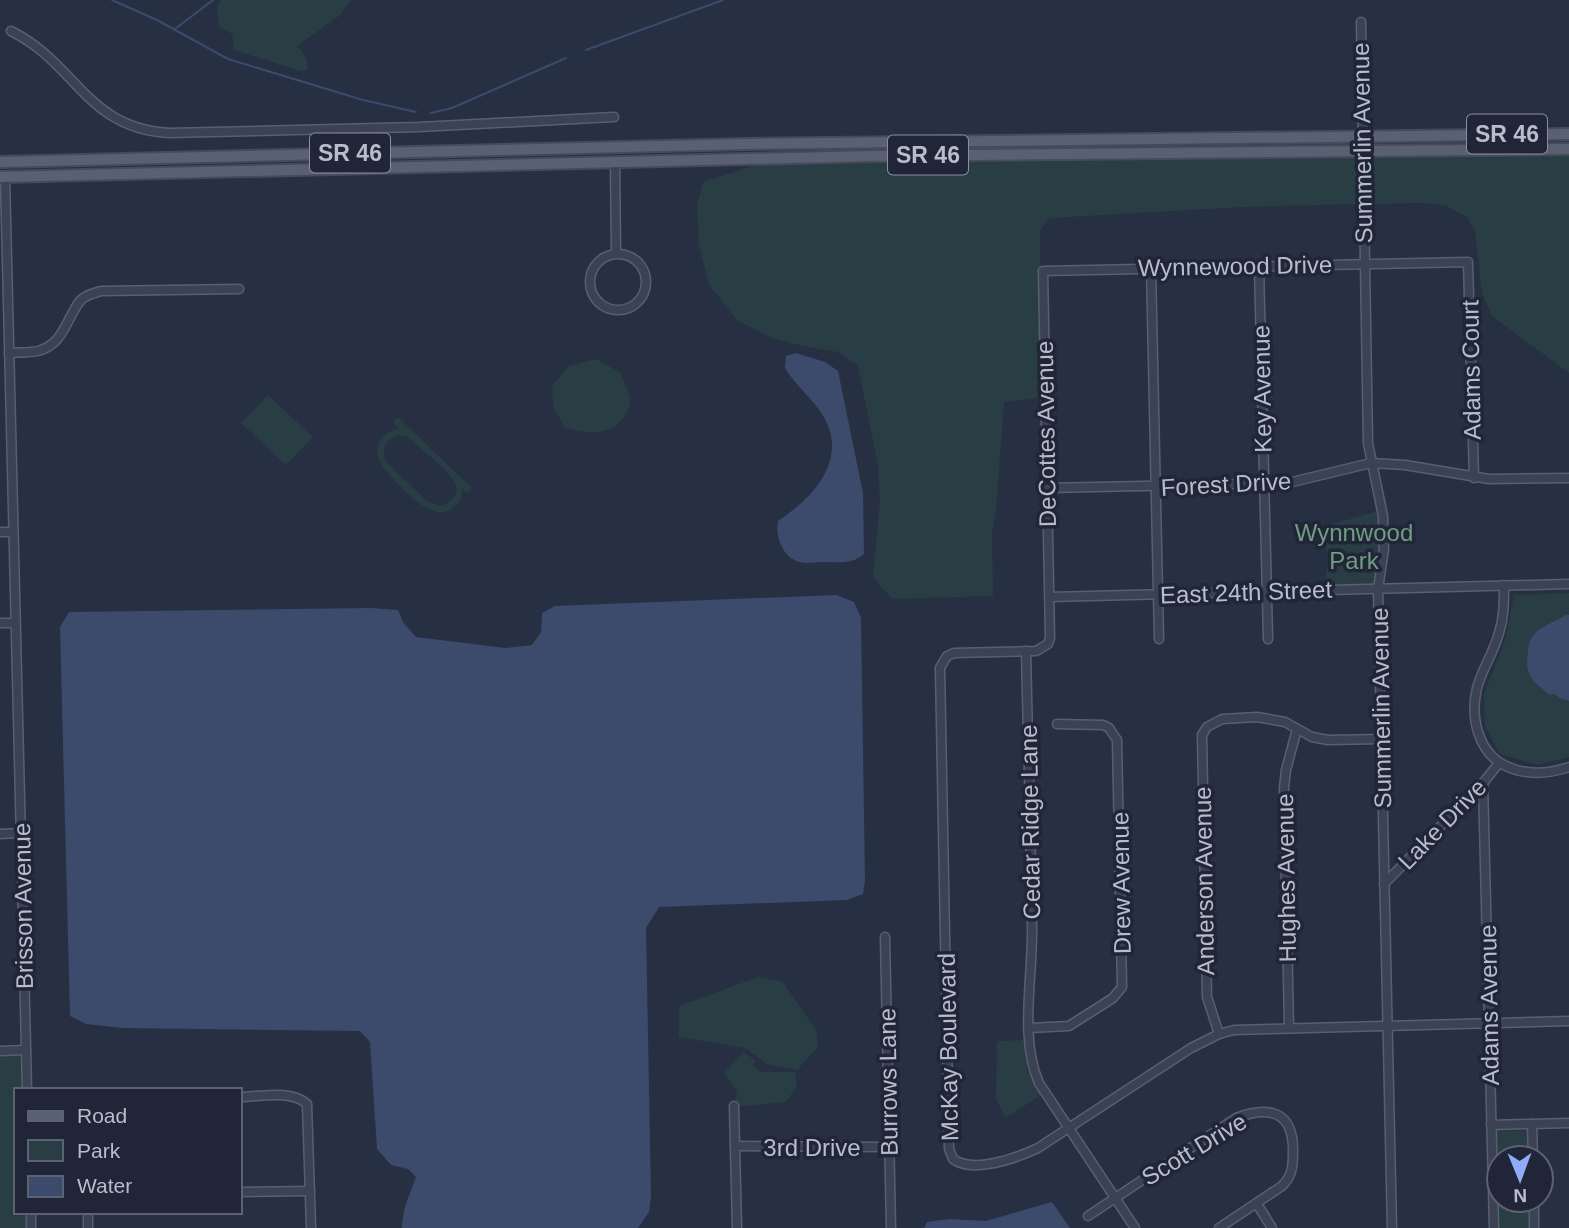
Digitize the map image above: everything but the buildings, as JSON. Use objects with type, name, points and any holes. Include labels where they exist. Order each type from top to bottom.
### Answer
[{"type":"main road","name":"SR 46","points":[[0,162],[527,148],[1569,134]]},
{"type":"main road","name":"SR 46","points":[[3,177],[615,161],[1569,149]]},
{"type":"street","name":"Summerlin Avenue","points":[[1361,22],[1368,443],[1383,516],[1384,549],[1378,589],[1392,1228]]},
{"type":"street","points":[[11,32],[26,38],[48,56],[111,117],[144,131],[170,133],[419,127],[614,117]]},
{"type":"street","points":[[615,161],[616,253]]},
{"type":"street","name":"Brisson Avenue","points":[[3,177],[27,1088]]},
{"type":"street","points":[[616,253],[628,255],[638,261],[647,281],[645,292],[639,301],[619,310],[598,302],[592,293],[590,282],[597,262],[616,253]]},
{"type":"street","name":"Wynnewood Drive","points":[[1043,271],[1468,262]]},
{"type":"street","name":"Adams Court","points":[[1468,262],[1474,478]]},
{"type":"street","name":"Key Avenue","points":[[1259,266],[1268,639]]},
{"type":"street","points":[[1151,268],[1159,639]]},
{"type":"street","name":"DeCottes Avenue","points":[[1043,271],[1050,597]]},
{"type":"street","points":[[6,356],[37,351],[49,345],[64,333],[81,300],[101,291],[239,289]]},
{"type":"street","name":"Forest Drive","points":[[1047,488],[1288,484],[1371,463],[1405,465],[1474,478],[1569,478]]},
{"type":"street","points":[[0,532],[13,532]]},
{"type":"street","name":"East 24th Street","points":[[1050,597],[1569,584]]},
{"type":"street","points":[[1504,586],[1504,615],[1499,635],[1477,688],[1475,705],[1478,733],[1486,751],[1499,763],[1513,769],[1549,773],[1569,767]]},
{"type":"street","points":[[1026,651],[1036,651],[1048,644],[1051,631],[1050,597]]},
{"type":"street","points":[[0,623],[15,623]]},
{"type":"street","name":"Cedar Ridge Lane","points":[[1026,651],[1032,933],[1030,1028],[1034,1071],[1068,1128],[1135,1228]]},
{"type":"street","name":"McKay Boulevard","points":[[1026,651],[954,653],[947,656],[940,668],[949,1149],[958,1163],[978,1166],[1022,1156],[1038,1149],[1191,1048],[1219,1034],[1249,1028],[1569,1021]]},
{"type":"street","name":"Anderson Avenue","points":[[1219,1034],[1207,997],[1201,744],[1207,727],[1222,719],[1257,717],[1285,722],[1297,729]]},
{"type":"street","name":"Drew Avenue","points":[[1030,1028],[1069,1026],[1113,998],[1122,987],[1117,740],[1114,733],[1103,725],[1057,724]]},
{"type":"street","points":[[1297,729],[1312,737],[1328,740],[1381,739]]},
{"type":"street","name":"Hughes Avenue","points":[[1289,1027],[1283,788],[1297,729]]},
{"type":"street","name":"Lake Drive","points":[[1384,884],[1483,783],[1499,763]]},
{"type":"street","name":"Adams Avenue","points":[[1483,783],[1494,1228]]},
{"type":"street","points":[[0,834],[21,833]]},
{"type":"street","name":"Burrows Lane","points":[[886,937],[891,1228]]},
{"type":"street","points":[[0,1051],[26,1050]]},
{"type":"street","points":[[242,1097],[292,1096],[307,1104],[311,1228]]},
{"type":"street","points":[[734,1106],[737,1228]]},
{"type":"street","name":"Scott Drive","points":[[1088,1216],[1236,1118],[1249,1113],[1279,1114],[1287,1121],[1291,1131],[1293,1169],[1289,1178],[1257,1204],[1219,1228]]},
{"type":"street","points":[[1491,1125],[1569,1123]]},
{"type":"street","points":[[1532,1124],[1533,1144]]},
{"type":"street","name":"3rd Drive","points":[[734,1146],[889,1147]]},
{"type":"street","points":[[242,1192],[310,1191]]},
{"type":"street","points":[[1257,1204],[1272,1228]]},
{"type":"green space","points":[[222,0],[351,0],[339,16],[297,46],[308,66],[308,70],[301,71],[234,50],[232,34],[219,27],[217,6]]},
{"type":"green space","points":[[1569,138],[1569,145],[1368,146],[1366,140]]},
{"type":"green space","points":[[1358,140],[1358,146],[770,153],[764,147]]},
{"type":"green space","points":[[1569,154],[1569,373],[1492,316],[1482,293],[1475,231],[1467,217],[1445,205],[1367,204],[1366,155]]},
{"type":"green space","points":[[1358,155],[1359,204],[1243,207],[1050,218],[1040,230],[1042,397],[1004,402],[992,533],[993,596],[892,599],[873,578],[880,501],[878,465],[858,366],[838,352],[772,338],[737,320],[709,285],[699,245],[697,205],[703,182],[765,162]]},
{"type":"green space","points":[[596,359],[621,373],[630,399],[628,410],[617,425],[603,431],[588,432],[565,428],[553,406],[552,386],[569,366]]},
{"type":"green space","points":[[268,395],[313,437],[286,465],[241,423]]},
{"type":"green space","points":[[398,417],[472,488],[467,493],[462,489],[460,500],[452,509],[443,512],[424,507],[405,492],[383,468],[377,449],[386,434],[399,429],[393,422]],"holes":[[[398,435],[408,437],[454,481],[456,494],[447,503],[439,506],[427,501],[388,464],[384,455],[387,443]]]},
{"type":"green space","name":"Wynnwood Park","points":[[1381,510],[1383,533],[1377,588],[1324,589],[1328,558],[1322,527]]},
{"type":"green space","points":[[1569,593],[1569,757],[1538,765],[1500,754],[1485,726],[1484,693],[1505,641],[1514,595]]},
{"type":"green space","points":[[758,977],[782,981],[816,1030],[818,1047],[797,1070],[767,1064],[745,1048],[679,1037],[679,1006]]},
{"type":"green space","points":[[1025,1040],[1028,1072],[1041,1095],[1006,1118],[996,1099],[997,1041]]},
{"type":"green space","points":[[744,1052],[756,1061],[752,1065],[761,1072],[795,1072],[797,1086],[786,1102],[732,1107],[737,1092],[724,1073]]},
{"type":"green space","points":[[23,1054],[24,1088],[14,1088],[14,1214],[27,1214],[28,1228],[0,1228],[0,1055]]},
{"type":"green space","points":[[1497,1130],[1527,1131],[1527,1144],[1497,1144]]},
{"type":"green space","points":[[1498,1214],[1529,1214],[1529,1228],[1498,1228]]},
{"type":"water","points":[[796,353],[825,362],[838,371],[863,493],[864,554],[850,561],[799,562],[788,556],[779,539],[778,521],[815,488],[830,461],[832,446],[830,430],[822,414],[785,368],[786,356]]},
{"type":"water","points":[[836,595],[854,602],[861,618],[863,894],[847,900],[659,907],[646,928],[651,1197],[649,1212],[638,1228],[402,1228],[405,1207],[416,1177],[408,1169],[391,1165],[377,1149],[370,1042],[360,1031],[123,1028],[86,1024],[70,1016],[60,627],[69,612],[371,608],[398,610],[403,622],[416,637],[505,648],[532,645],[541,632],[542,613],[555,606]]},
{"type":"water","points":[[1569,615],[1569,701],[1555,694],[1550,695],[1539,686],[1529,673],[1527,661],[1529,643],[1535,633]]},
{"type":"water","points":[[1052,1202],[1070,1228],[924,1228],[927,1222],[949,1219],[986,1221]]},
{"type":"waterway","points":[[112,0],[157,20],[228,59],[363,100],[416,112]]},
{"type":"waterway","points":[[175,29],[213,0]]},
{"type":"waterway","points":[[586,50],[723,0]]},
{"type":"waterway","points":[[431,113],[452,108],[566,58]]}]
